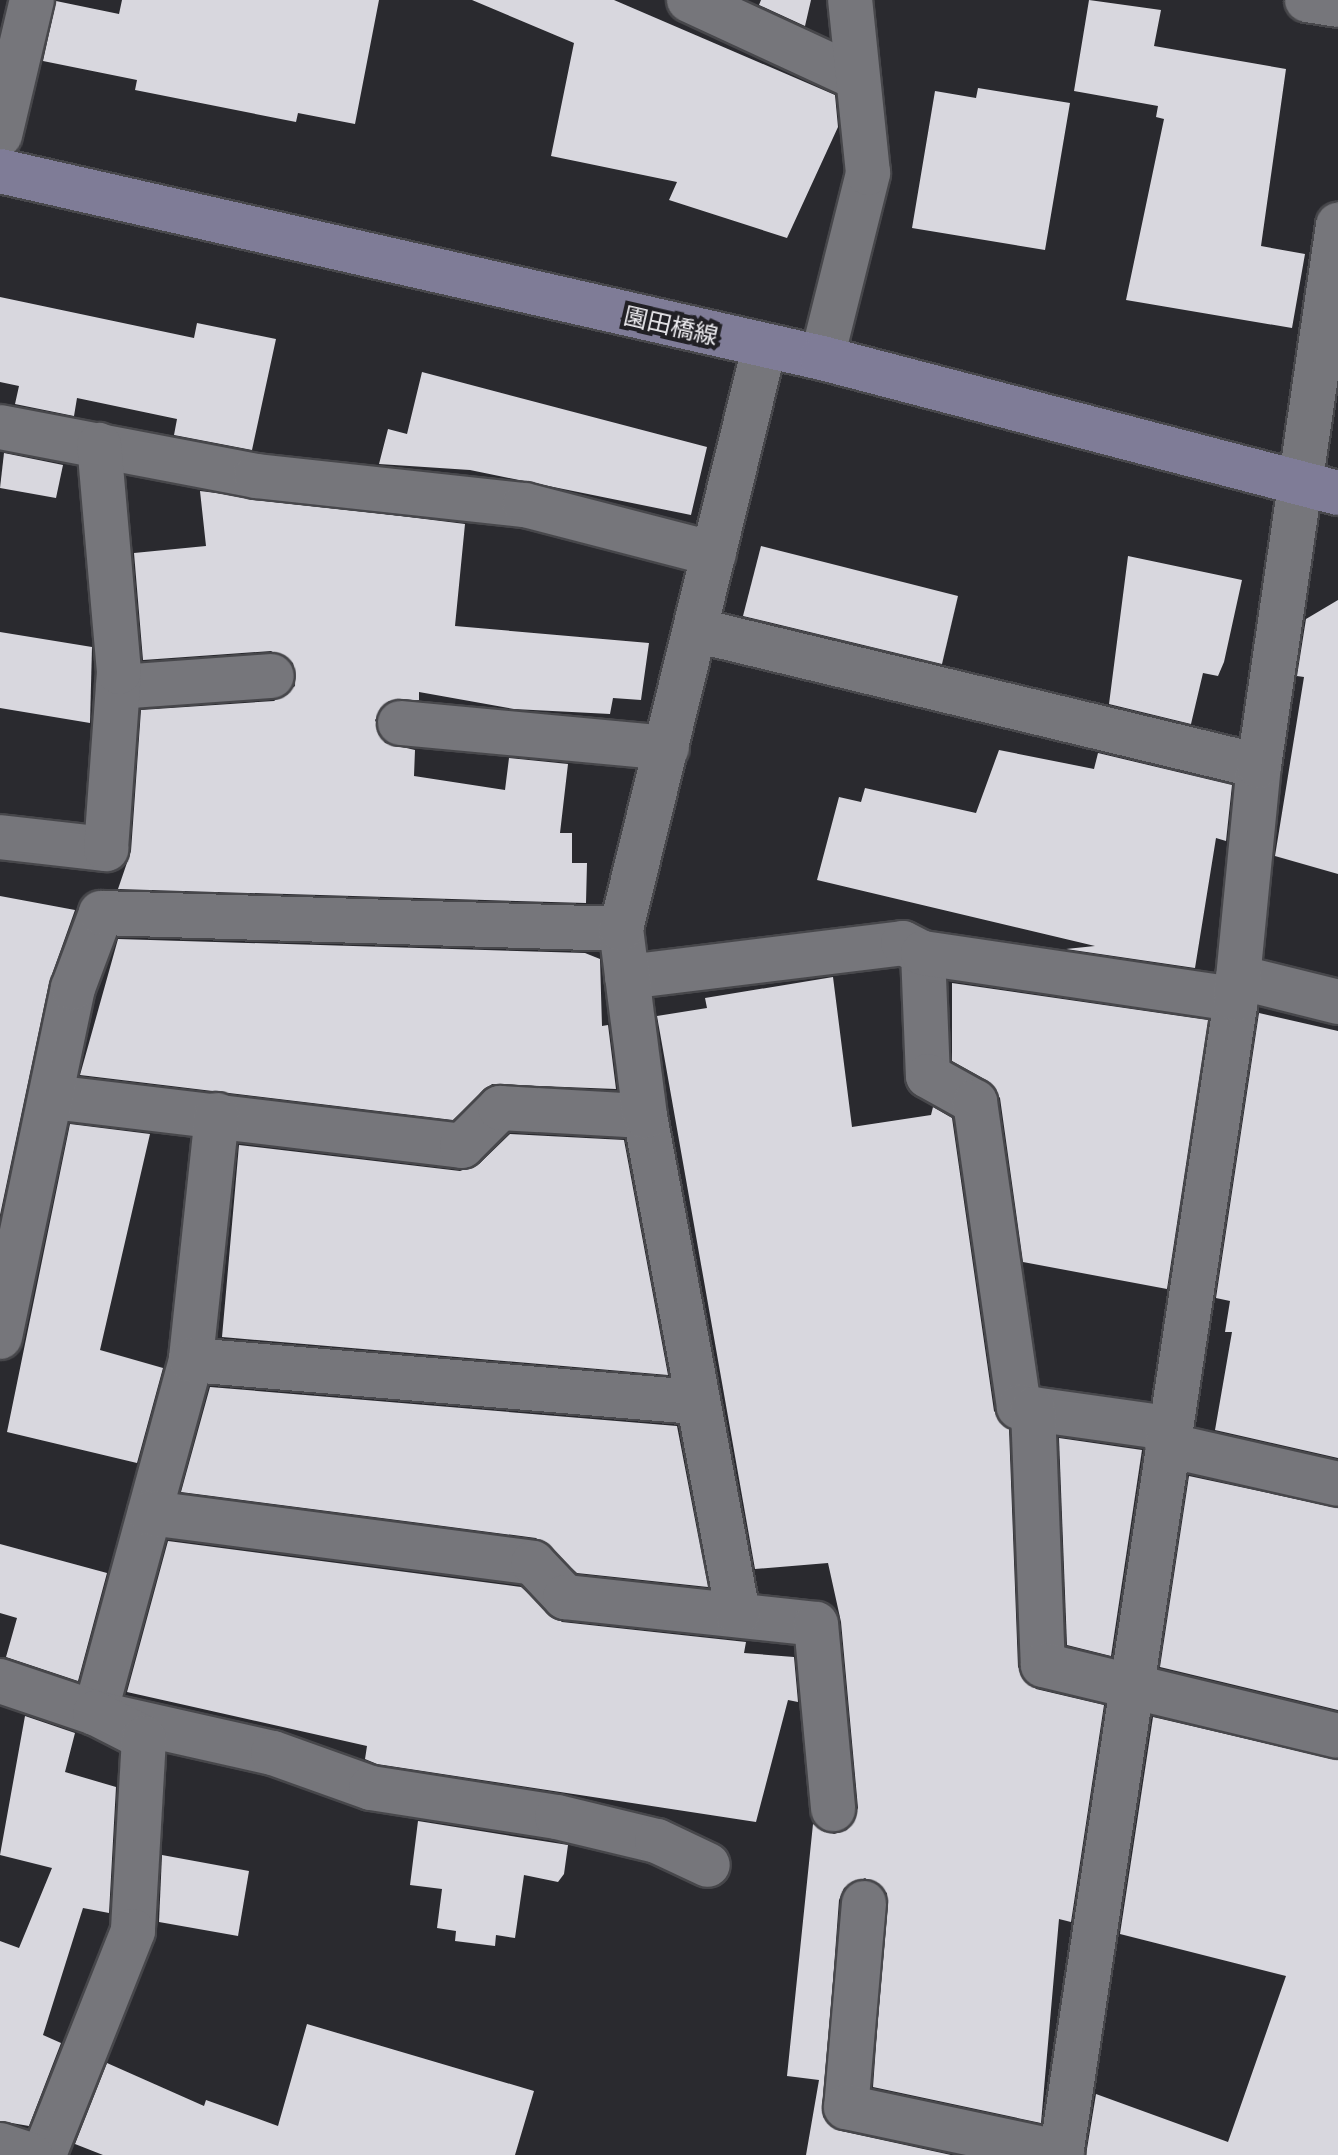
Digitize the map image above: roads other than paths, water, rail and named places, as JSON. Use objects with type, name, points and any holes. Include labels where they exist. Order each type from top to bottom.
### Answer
[{"type":"street","points":[[0,135],[32,0]]},
{"type":"street","points":[[689,0],[856,77]]},
{"type":"street","points":[[822,358],[868,173],[850,0]]},
{"type":"street","points":[[1307,0],[1338,5]]},
{"type":"street","name":"園田橋線","points":[[0,171],[764,348],[822,358],[1321,489]]},
{"type":"street","points":[[864,1903],[846,2107],[1062,2154],[1134,1689],[1167,1437],[1237,988],[1259,766],[1321,489],[1338,225]]},
{"type":"street","points":[[738,1614],[695,1402],[645,1116],[621,929],[764,348]]},
{"type":"street","points":[[0,427],[256,476],[525,505],[714,554]]},
{"type":"street","points":[[0,837],[106,849],[118,687],[99,445]]},
{"type":"street","points":[[695,630],[1259,766]]},
{"type":"street","points":[[118,687],[272,676]]},
{"type":"street","points":[[400,723],[667,748]]},
{"type":"street","points":[[0,1337],[73,988],[101,913],[621,929]]},
{"type":"street","points":[[627,977],[903,943],[923,953],[1338,1002]]},
{"type":"street","points":[[923,953],[928,1076],[975,1102],[1019,1407],[1167,1437],[1338,1484]]},
{"type":"street","points":[[52,1097],[462,1146],[500,1108],[645,1116]]},
{"type":"street","points":[[95,1713],[191,1360],[217,1115]]},
{"type":"street","points":[[191,1360],[695,1402]]},
{"type":"street","points":[[1033,1409],[1043,1665],[1338,1736]]},
{"type":"street","points":[[150,1513],[533,1563],[565,1597],[816,1624],[833,1809]]},
{"type":"street","points":[[0,1681],[95,1713],[273,1753],[371,1788],[557,1817],[657,1841],[708,1865]]},
{"type":"street","points":[[44,2155],[133,1931],[144,1738],[95,1713]]},
{"type":"street","points":[[0,2145],[30,2155]]}]
